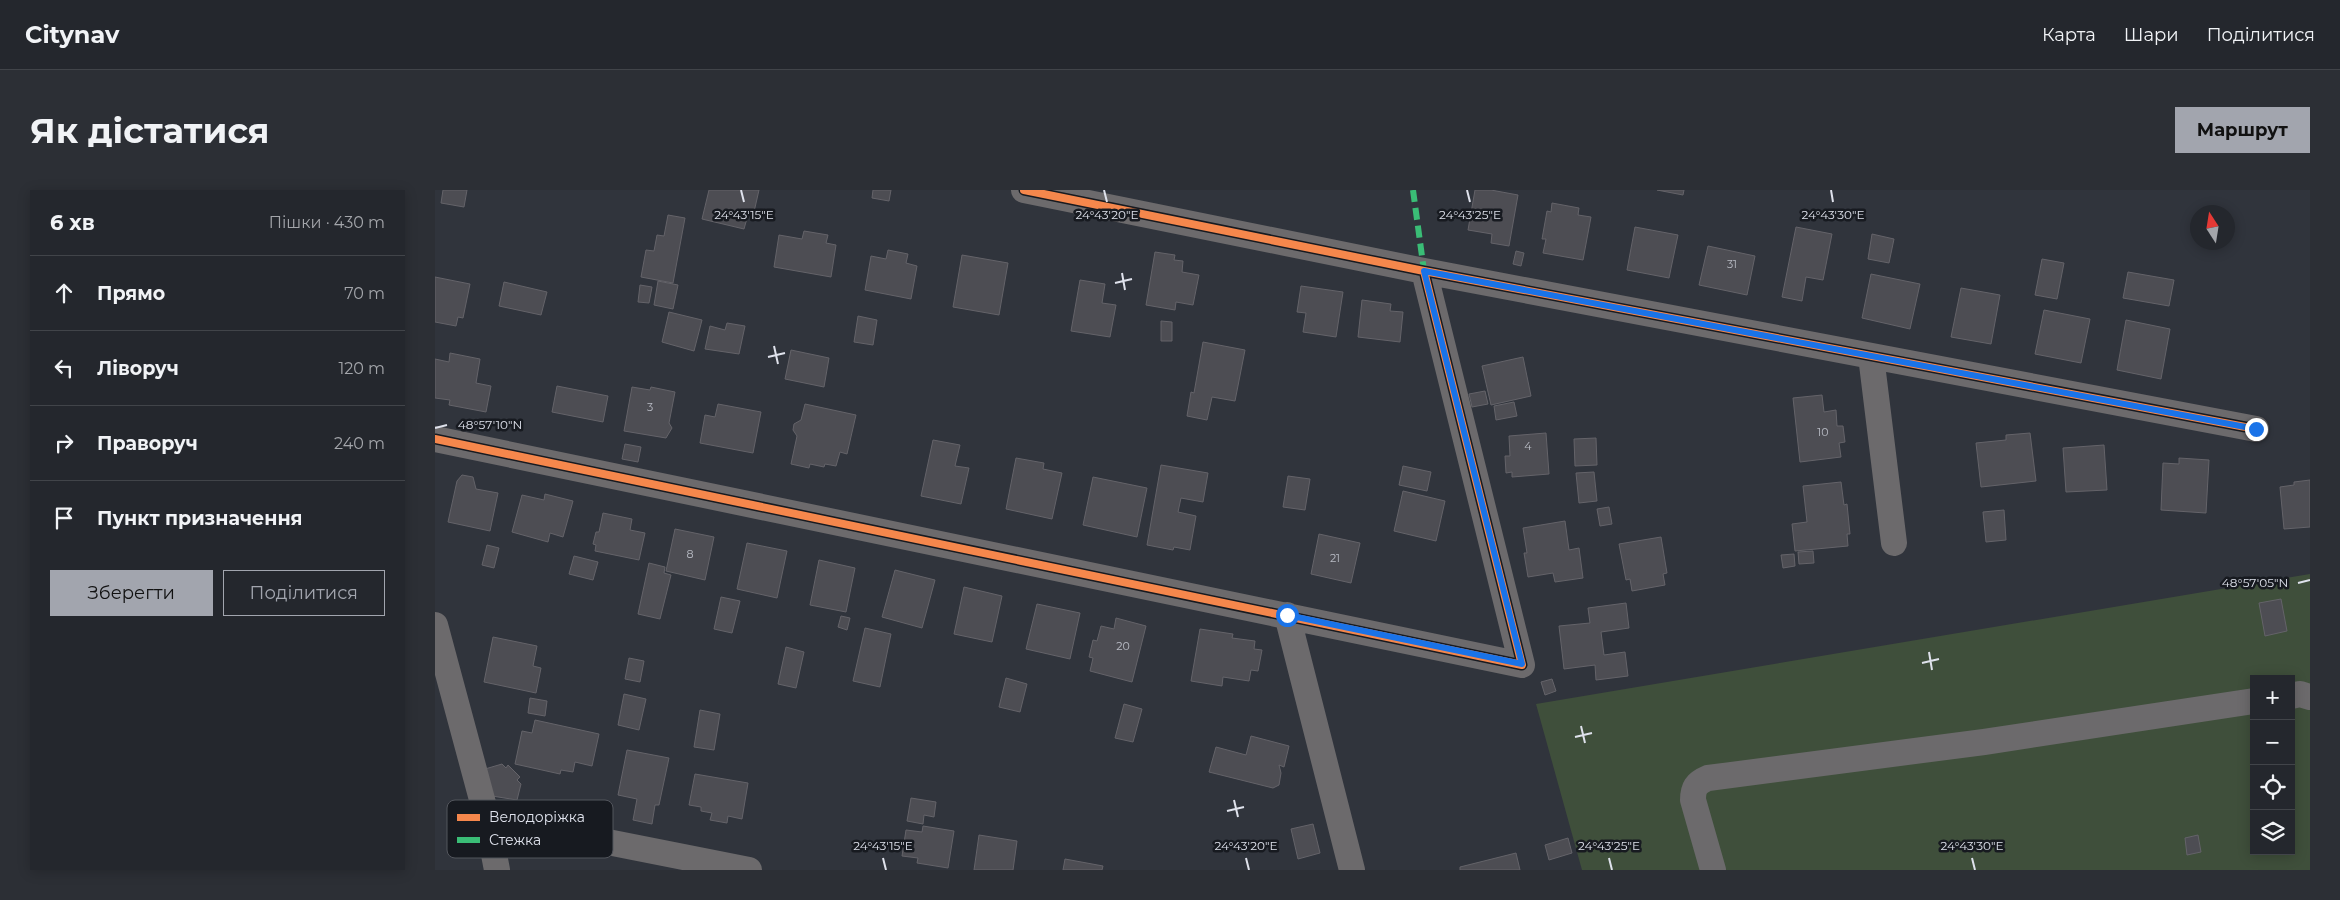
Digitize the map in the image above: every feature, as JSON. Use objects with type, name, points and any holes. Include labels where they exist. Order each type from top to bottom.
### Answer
[{"type":"street","points":[[1024,190],[1424,271],[2256,429]]},
{"type":"street","points":[[435,439],[1522,664],[1424,271]]},
{"type":"street","points":[[1871,356],[1894,543]]},
{"type":"street","points":[[1287,615],[1352,870]]},
{"type":"street","points":[[435,625],[482,800]]},
{"type":"street","points":[[2295,695],[2300,694],[2310,697]]},
{"type":"street","points":[[1713,870],[1693,800],[1693,790],[1699,782],[1708,778],[1984,742],[2250,702]]},
{"type":"street","points":[[613,843],[749,870]]},
{"type":"green space","points":[[2310,574],[2310,870],[1582,870],[1536,704]]},
{"type":"building","points":[[443,190],[467,190],[464,207],[441,203]]},
{"type":"building","points":[[709,190],[759,190],[754,212],[749,211],[744,229],[702,219]]},
{"type":"building","points":[[873,190],[891,190],[889,201],[872,198]]},
{"type":"building","points":[[1475,190],[1491,190],[1518,195],[1509,246],[1491,243],[1492,234],[1468,230]]},
{"type":"building","points":[[1657,190],[1684,190],[1683,195]]},
{"type":"building","points":[[1552,203],[1579,208],[1578,215],[1591,217],[1583,260],[1543,253],[1546,239],[1542,239],[1547,211],[1551,212]]},
{"type":"building","points":[[668,215],[685,218],[673,283],[641,277],[646,250],[654,251],[657,235],[664,236]]},
{"type":"building","points":[[1635,227],[1678,235],[1669,278],[1627,270]]},
{"type":"building","points":[[1796,227],[1832,234],[1823,280],[1806,277],[1802,301],[1782,297]]},
{"type":"building","points":[[804,231],[828,235],[826,243],[836,245],[831,277],[774,267],[779,235],[802,239]]},
{"type":"building","points":[[1872,234],[1894,239],[1889,263],[1868,259]]},
{"type":"building","points":[[1708,246],[1755,256],[1747,295],[1699,285]]},
{"type":"building","points":[[888,250],[908,254],[906,263],[917,266],[911,299],[865,290],[871,256],[886,259]]},
{"type":"building","points":[[1516,251],[1524,253],[1521,266],[1513,264]]},
{"type":"building","points":[[1155,252],[1175,255],[1174,260],[1183,261],[1182,272],[1199,275],[1193,305],[1176,302],[1175,310],[1146,305]]},
{"type":"building","points":[[962,255],[1008,263],[999,315],[953,307]]},
{"type":"building","points":[[2042,259],[2064,263],[2057,299],[2035,295]]},
{"type":"building","points":[[2128,272],[2174,280],[2169,306],[2123,298]]},
{"type":"building","points":[[1871,274],[1920,284],[1910,329],[1862,318]]},
{"type":"building","points":[[435,277],[470,284],[463,318],[458,317],[456,326],[435,322]]},
{"type":"building","points":[[1080,280],[1105,284],[1102,303],[1116,305],[1110,337],[1071,331]]},
{"type":"building","points":[[658,281],[678,285],[673,309],[654,305]]},
{"type":"building","points":[[504,282],[547,292],[541,315],[499,306]]},
{"type":"building","points":[[640,285],[652,287],[649,303],[638,302]]},
{"type":"building","points":[[1301,286],[1343,292],[1336,337],[1303,332],[1306,313],[1297,312]]},
{"type":"building","points":[[1961,288],[2000,295],[1991,344],[1951,337]]},
{"type":"building","points":[[1362,300],[1391,304],[1390,311],[1403,312],[1400,342],[1358,337]]},
{"type":"building","points":[[2044,310],[2090,319],[2081,363],[2035,354]]},
{"type":"building","points":[[669,312],[702,320],[694,351],[662,342]]},
{"type":"building","points":[[858,316],[877,320],[873,345],[854,342]]},
{"type":"building","points":[[2126,320],[2170,329],[2161,379],[2117,370]]},
{"type":"building","points":[[1161,321],[1172,322],[1172,341],[1161,341]]},
{"type":"building","points":[[727,323],[745,326],[739,354],[705,349],[710,326],[725,330]]},
{"type":"building","points":[[1203,342],[1245,350],[1235,401],[1212,397],[1207,420],[1187,416],[1191,392],[1194,393]]},
{"type":"building","points":[[791,350],[829,358],[824,387],[785,379]]},
{"type":"building","points":[[450,353],[480,359],[476,383],[491,386],[486,412],[449,405],[450,400],[435,398],[435,359],[449,362]]},
{"type":"building","points":[[1523,357],[1531,396],[1491,405],[1482,366]]},
{"type":"building","points":[[557,386],[608,396],[603,422],[552,412]]},
{"type":"building","points":[[632,387],[650,390],[651,387],[675,392],[669,423],[672,428],[666,438],[624,431]]},
{"type":"building","points":[[1485,391],[1488,404],[1472,407],[1469,394]]},
{"type":"building","points":[[1822,395],[1824,412],[1836,410],[1837,426],[1843,426],[1845,442],[1839,443],[1841,457],[1800,462],[1793,398]]},
{"type":"building","points":[[1514,402],[1517,416],[1496,420],[1494,406]]},
{"type":"building","points":[[718,404],[761,412],[753,453],[700,443],[705,415],[715,417]]},
{"type":"building","points":[[805,404],[856,415],[847,454],[840,452],[836,466],[825,464],[824,467],[810,464],[809,468],[791,464],[797,436],[793,430],[794,424],[801,420]]},
{"type":"building","points":[[1546,433],[1549,474],[1512,477],[1512,472],[1506,473],[1505,456],[1510,456],[1509,436]]},
{"type":"building","points":[[2030,433],[2036,481],[1981,487],[1976,443],[2006,440],[2006,435]]},
{"type":"building","points":[[1596,438],[1597,465],[1575,466],[1574,439]]},
{"type":"building","points":[[933,440],[960,445],[955,466],[969,468],[961,504],[921,496]]},
{"type":"building","points":[[625,444],[641,447],[638,462],[622,459]]},
{"type":"building","points":[[2104,445],[2107,490],[2066,492],[2063,448]]},
{"type":"building","points":[[1016,458],[1044,463],[1043,469],[1062,473],[1052,519],[1006,509]]},
{"type":"building","points":[[2179,458],[2209,460],[2206,513],[2161,510],[2163,463],[2179,464]]},
{"type":"building","points":[[1161,465],[1208,473],[1203,502],[1181,498],[1178,512],[1196,516],[1190,550],[1174,547],[1173,550],[1147,545]]},
{"type":"building","points":[[1403,466],[1431,472],[1427,491],[1399,485]]},
{"type":"building","points":[[1594,472],[1597,501],[1579,503],[1576,473]]},
{"type":"building","points":[[462,475],[473,477],[476,489],[498,493],[490,531],[448,522],[457,481]]},
{"type":"building","points":[[1288,476],[1310,479],[1305,510],[1283,507]]},
{"type":"building","points":[[1093,477],[1147,488],[1137,537],[1083,525]]},
{"type":"building","points":[[2310,480],[2310,527],[2284,529],[2280,487],[2294,485],[2294,482]]},
{"type":"building","points":[[1841,482],[1844,505],[1847,504],[1850,534],[1847,534],[1848,546],[1795,551],[1792,524],[1807,522],[1803,486]]},
{"type":"building","points":[[1403,491],[1445,501],[1436,541],[1394,531]]},
{"type":"building","points":[[545,494],[573,501],[563,537],[550,533],[548,542],[512,532],[522,495],[544,500]]},
{"type":"building","points":[[1609,507],[1612,524],[1600,526],[1597,509]]},
{"type":"building","points":[[2004,510],[2006,540],[1986,542],[1983,512]]},
{"type":"building","points":[[603,513],[632,519],[630,530],[645,533],[639,560],[595,551],[596,545],[593,544],[596,532],[599,532]]},
{"type":"building","points":[[1565,521],[1569,550],[1579,548],[1583,578],[1555,582],[1553,573],[1528,577],[1524,553],[1527,553],[1523,528]]},
{"type":"building","points":[[675,529],[714,537],[705,580],[666,571]]},
{"type":"building","points":[[1319,534],[1360,543],[1351,583],[1311,574]]},
{"type":"building","points":[[1661,537],[1667,573],[1663,574],[1665,585],[1632,591],[1630,579],[1626,580],[1619,544]]},
{"type":"building","points":[[747,543],[787,551],[777,598],[737,589]]},
{"type":"building","points":[[487,545],[499,548],[494,568],[482,565]]},
{"type":"building","points":[[1813,551],[1814,563],[1799,564],[1798,552]]},
{"type":"building","points":[[1794,554],[1795,566],[1783,568],[1781,555]]},
{"type":"building","points":[[574,556],[598,562],[593,580],[569,574]]},
{"type":"building","points":[[819,560],[855,568],[846,612],[810,605]]},
{"type":"building","points":[[649,563],[665,567],[664,573],[671,575],[660,619],[638,614]]},
{"type":"building","points":[[895,570],[935,580],[922,628],[882,617]]},
{"type":"building","points":[[964,587],[1002,596],[992,642],[954,634]]},
{"type":"building","points":[[721,597],[740,601],[732,633],[714,629]]},
{"type":"building","points":[[2281,599],[2287,631],[2265,636],[2259,603]]},
{"type":"building","points":[[1626,603],[1629,628],[1601,632],[1604,655],[1625,652],[1628,676],[1596,680],[1595,665],[1564,669],[1559,626],[1590,623],[1588,608]]},
{"type":"building","points":[[1037,604],[1080,613],[1070,659],[1026,649]]},
{"type":"building","points":[[841,616],[850,618],[847,630],[838,627]]},
{"type":"building","points":[[1116,618],[1146,626],[1132,682],[1090,671],[1093,658],[1089,657],[1093,640],[1097,641],[1101,626],[1114,629]]},
{"type":"building","points":[[865,628],[891,634],[880,687],[853,681]]},
{"type":"building","points":[[1200,629],[1233,634],[1232,638],[1255,641],[1254,649],[1262,650],[1258,671],[1251,670],[1249,681],[1223,677],[1222,686],[1191,681]]},
{"type":"building","points":[[493,637],[537,646],[533,666],[541,668],[536,693],[484,682]]},
{"type":"building","points":[[786,647],[804,652],[796,688],[778,684]]},
{"type":"building","points":[[629,658],[644,661],[640,682],[625,679]]},
{"type":"building","points":[[1006,678],[1027,684],[1020,712],[999,707]]},
{"type":"building","points":[[1552,679],[1556,691],[1545,695],[1541,682]]},
{"type":"building","points":[[624,694],[646,699],[639,730],[618,725]]},
{"type":"building","points":[[530,698],[547,701],[545,716],[528,713]]},
{"type":"building","points":[[1124,704],[1142,709],[1133,742],[1115,738]]},
{"type":"building","points":[[700,710],[720,714],[714,750],[694,747]]},
{"type":"building","points":[[535,720],[599,734],[592,766],[575,762],[573,772],[561,770],[560,774],[515,764],[522,731],[532,733]]},
{"type":"building","points":[[1251,736],[1289,746],[1284,767],[1279,765],[1281,773],[1279,785],[1273,788],[1209,772],[1216,747],[1246,755]]},
{"type":"building","points":[[627,750],[669,758],[659,805],[655,805],[652,824],[633,820],[637,799],[618,795]]},
{"type":"building","points":[[502,764],[506,768],[508,765],[520,777],[517,780],[521,784],[517,800],[492,796],[485,769]]},
{"type":"building","points":[[695,774],[748,783],[742,819],[728,816],[727,823],[710,820],[712,813],[701,811],[701,807],[689,805]]},
{"type":"building","points":[[911,798],[936,802],[934,817],[924,815],[923,824],[907,821]]},
{"type":"building","points":[[1313,824],[1320,853],[1298,859],[1291,829]]},
{"type":"building","points":[[923,826],[954,831],[948,868],[917,863],[918,858],[902,856],[906,830],[922,832]]},
{"type":"building","points":[[979,835],[1017,841],[1013,870],[974,870]]},
{"type":"building","points":[[2198,835],[2201,852],[2187,855],[2185,838]]},
{"type":"building","points":[[1568,838],[1572,853],[1549,860],[1545,845]]},
{"type":"building","points":[[1516,853],[1520,870],[1460,870],[1460,867]]},
{"type":"building","points":[[1065,859],[1103,866],[1102,870],[1063,870]]},
{"type":"marked path","points":[[1413,190],[1424,271]]},
{"type":"cycle path","points":[[1024,190],[1424,271],[2256,429]]},
{"type":"cycle path","points":[[435,439],[1522,665],[1424,271]]},
{"type":"route","points":[[1287,615],[1522,664],[1424,271],[2256,429]]}]
